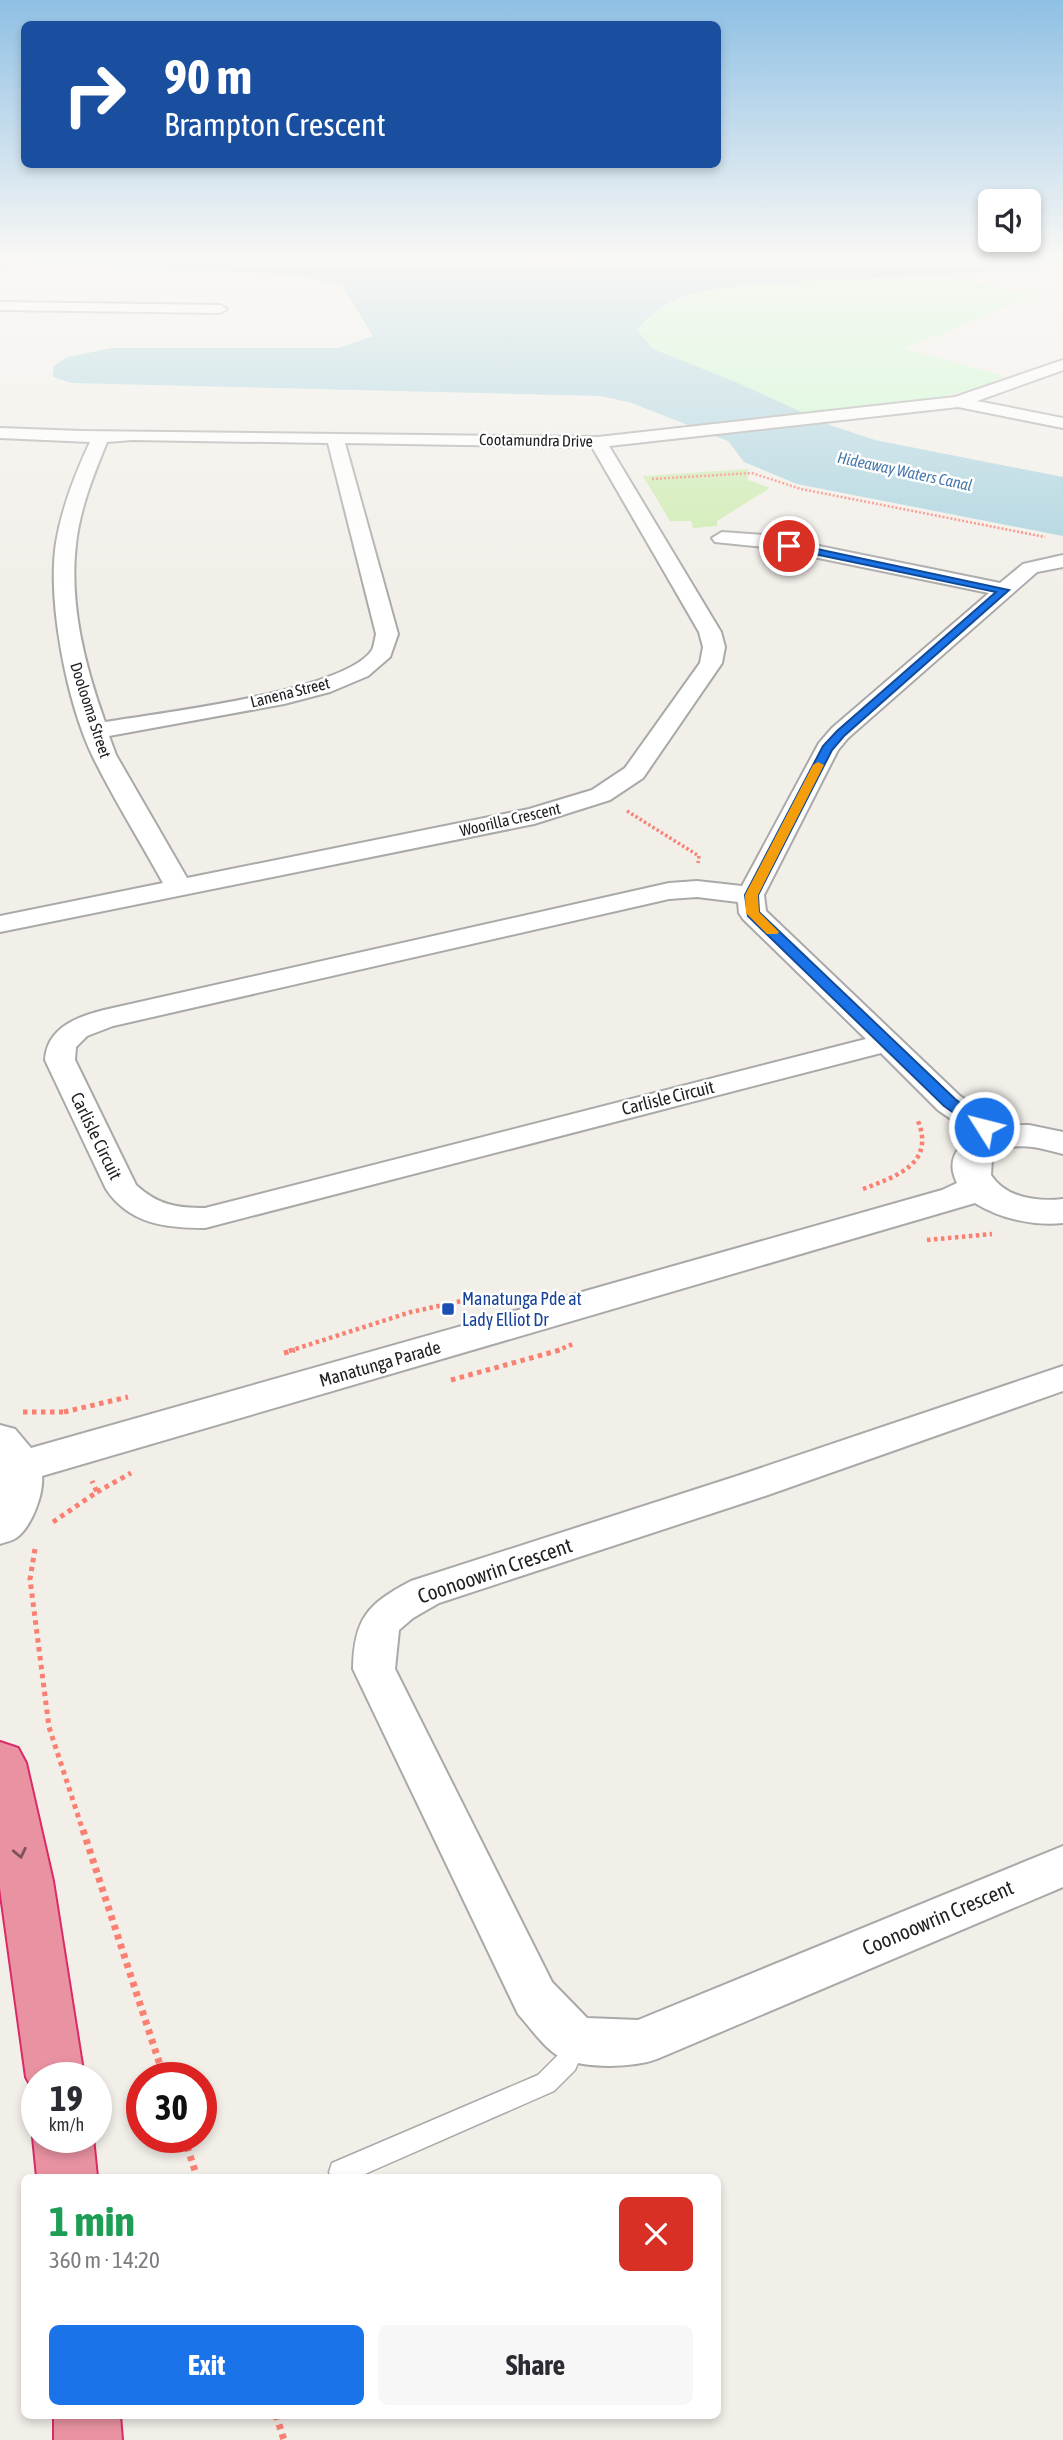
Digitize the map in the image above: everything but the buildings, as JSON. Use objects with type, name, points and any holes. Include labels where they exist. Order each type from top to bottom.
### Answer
[{"type":"highway","points":[[0,1763],[26,1881],[53,2062]]},
{"type":"highway","points":[[65,2153],[67,2174]]},
{"type":"highway","points":[[87,2419],[88,2440]]},
{"type":"street","name":"Cootamundra Drive","points":[[0,433],[64,434],[100,438],[132,435],[597,442],[958,402],[1049,370]]},
{"type":"street","points":[[958,402],[1063,423]]},
{"type":"street","name":"Doolooma Street","points":[[100,438],[80,485],[66,544],[66,601],[74,665],[104,755],[178,887]]},
{"type":"street","name":"Lanena Street","points":[[96,731],[284,697],[322,687],[360,671],[382,652],[387,634],[335,438]]},
{"type":"street","name":"Woorilla Crescent","points":[[0,924],[534,816],[601,795],[635,773],[711,663],[713,647],[710,632],[597,442]]},
{"type":"street","points":[[722,538],[765,541],[1004,590]]},
{"type":"street","points":[[1001,1139],[949,1102],[753,913],[751,895],[827,748],[1004,590],[1030,568],[1044,563],[1058,550]]},
{"type":"street","name":"Carlisle Circuit","points":[[751,895],[697,889],[668,891],[104,1019],[77,1030],[61,1045],[60,1060],[122,1189],[138,1206],[166,1218],[205,1218],[886,1042]]},
{"type":"street","points":[[1063,1143],[1028,1136],[1001,1139],[977,1151],[971,1162],[972,1174],[980,1187],[994,1199],[1035,1212],[1063,1211]]},
{"type":"street","name":"Manatunga Parade","points":[[13,1439],[955,1198],[980,1187]]},
{"type":"street","name":"Coonoowrin Crescent","points":[[1063,1378],[751,1486],[425,1592],[389,1611],[374,1637],[374,1669],[535,1998],[576,2040],[639,2043],[1063,1866]]},
{"type":"street","points":[[13,1439],[21,1493],[8,1519],[18,1534]]},
{"type":"lane","points":[[341,2172],[546,2083],[567,2062],[576,2040]]},
{"type":"path","points":[[622,481],[752,474],[801,489],[1058,550]]},
{"type":"path","points":[[601,795],[699,856],[697,889]]},
{"type":"path","points":[[855,1192],[889,1179],[911,1163],[922,1152],[925,1141],[915,1112],[949,1102]]},
{"type":"path","points":[[274,1356],[411,1312],[488,1295]]},
{"type":"path","points":[[13,1439],[64,1412],[140,1394]]},
{"type":"path","points":[[64,1412],[68,1422]]},
{"type":"path","points":[[45,1530],[72,1507],[97,1492],[93,1482]]},
{"type":"path","points":[[18,1534],[30,1579],[49,1727],[159,2062]]},
{"type":"path","points":[[189,2153],[196,2174]]},
{"type":"path","points":[[277,2419],[284,2440]]},
{"type":"green space","points":[[702,370],[982,370],[1005,376],[984,386],[939,397],[809,415]]},
{"type":"green space","points":[[748,469],[748,480],[770,488],[717,521],[717,526],[693,528],[691,521],[670,521],[643,476]]},
{"type":"water","name":"Hideaway Waters Canal","points":[[54,370],[705,370],[830,425],[875,440],[1063,477],[1063,536],[797,484],[744,462],[728,441],[632,403],[601,396],[72,383],[53,377]]},
{"type":"slow traffic","points":[[772,932],[753,913],[751,895],[818,765]]},
{"type":"place","name":"Manatunga Pde at Lady Elliot Dr","points":[[448,1309]]},
{"type":"route","points":[[789,546],[1004,590],[827,748],[751,895],[753,913],[949,1102],[984,1127]]}]
